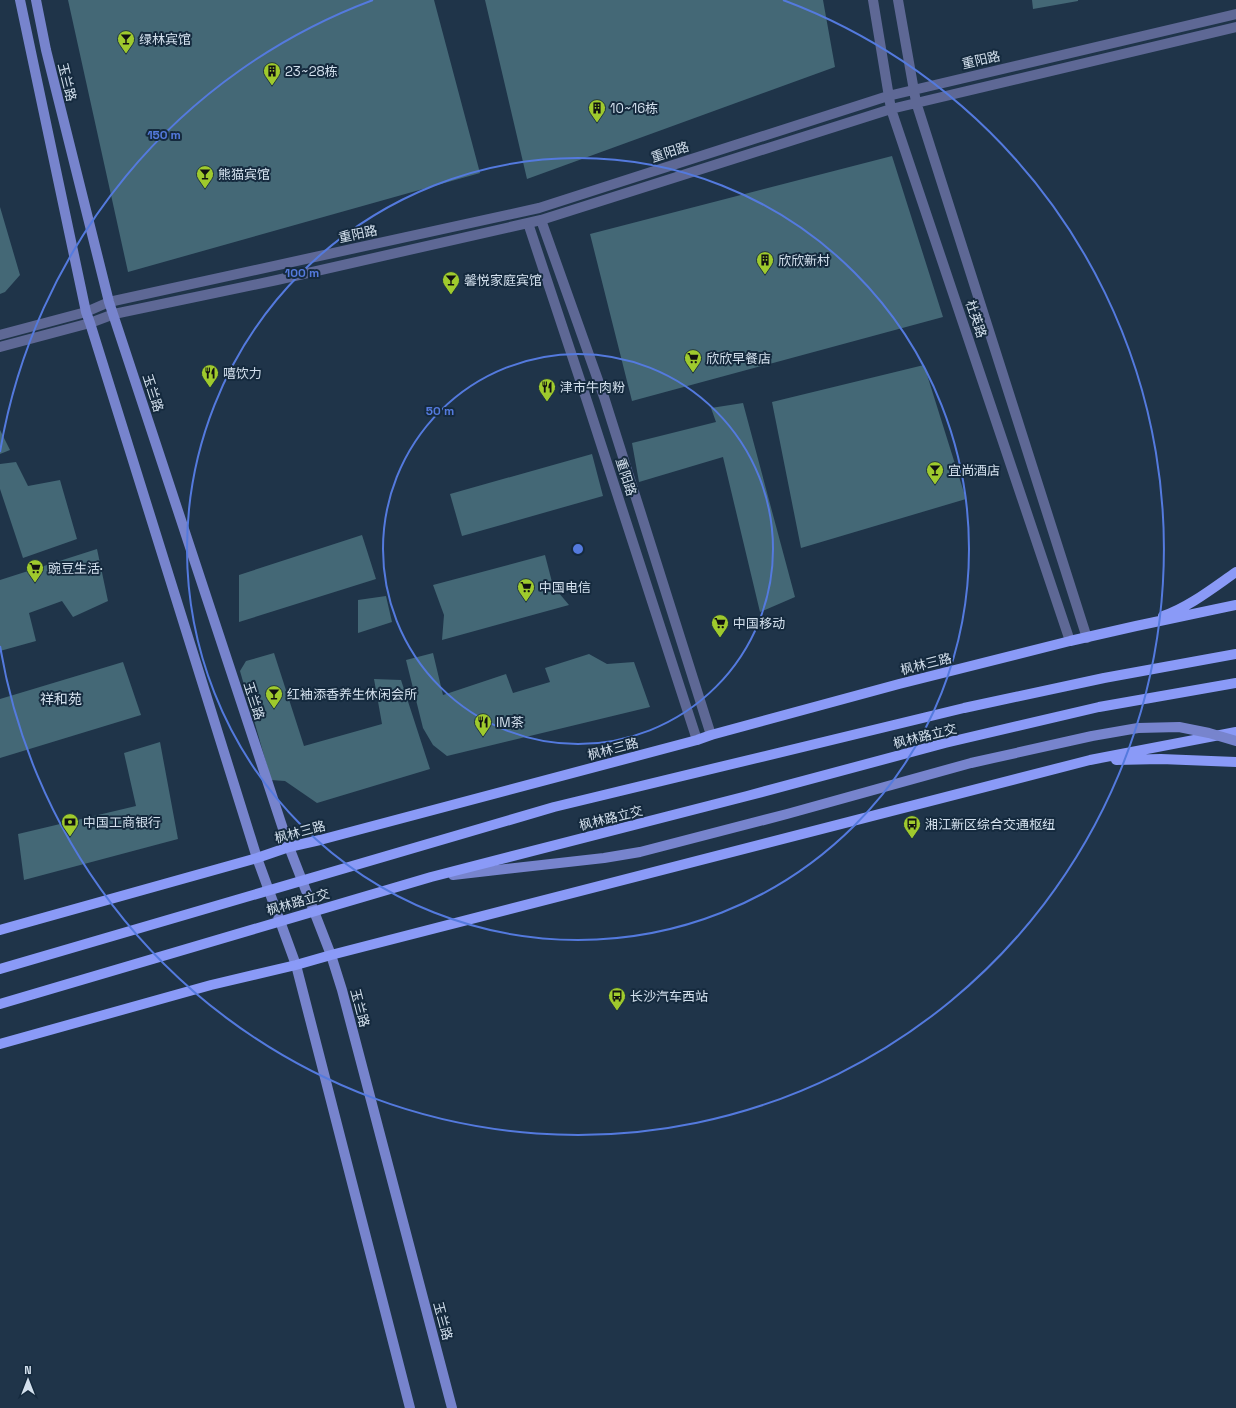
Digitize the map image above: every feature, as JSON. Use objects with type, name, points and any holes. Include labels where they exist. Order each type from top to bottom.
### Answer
[{"type":"main road","points":[[20,0],[86,312],[257,858],[296,965],[410,1408]]},
{"type":"main road","name":"玉兰路","points":[[36,0],[46,50],[108,302],[114,314],[289,847],[331,955],[342,990],[452,1408]]},
{"type":"main road","points":[[1136,626],[1170,614],[1202,596],[1236,572]]},
{"type":"main road","name":"枫林三路","points":[[0,930],[257,858],[289,847],[328,838],[696,740],[899,684],[1136,626],[1236,605]]},
{"type":"main road","name":"枫林路立交","points":[[0,969],[554,807],[964,708],[1104,678],[1236,654]]},
{"type":"main road","name":"枫林路立交","points":[[0,1004],[431,877],[747,796],[945,743],[1099,707],[1236,683]]},
{"type":"main road","points":[[431,877],[604,858],[640,852],[787,814],[970,763],[1092,736],[1138,728],[1178,727],[1209,733],[1236,741]]},
{"type":"main road","points":[[0,1044],[211,986],[1090,760],[1236,732]]},
{"type":"main road","points":[[1090,760],[1161,759],[1236,762]]},
{"type":"street","name":"杜英路","points":[[873,0],[888,96],[1070,642]]},
{"type":"street","name":"杜英路","points":[[898,0],[916,102],[1087,638]]},
{"type":"street","name":"重阳路","points":[[0,335],[86,312],[108,302],[539,208],[888,96],[1236,14]]},
{"type":"street","name":"重阳路","points":[[0,348],[90,323],[114,314],[277,280],[541,220],[916,102],[1236,27]]},
{"type":"street","name":"重阳路","points":[[541,220],[604,397],[711,735]]},
{"type":"street","name":"重阳路","points":[[528,223],[696,740]]},
{"type":"building","name":"23~28栋","points":[[68,0],[434,0],[480,173],[128,272]]},
{"type":"building","name":"10~16栋","points":[[485,0],[823,0],[835,67],[527,179]]},
{"type":"building","points":[[1032,0],[1078,0],[1078,1],[1033,9]]},
{"type":"building","name":"欣欣新村","points":[[892,156],[943,317],[632,401],[590,234]]},
{"type":"building","points":[[0,207],[20,275],[5,292],[0,294]]},
{"type":"building","points":[[924,365],[966,499],[801,548],[772,402]]},
{"type":"building","points":[[743,403],[795,597],[760,612],[723,457],[639,482],[632,443],[716,422],[711,408]]},
{"type":"building","points":[[0,430],[10,450],[0,454]]},
{"type":"building","points":[[592,454],[603,496],[462,536],[450,494]]},
{"type":"building","points":[[16,462],[28,486],[60,480],[77,539],[23,558],[0,489],[0,464]]},
{"type":"building","points":[[362,535],[376,579],[239,622],[239,575]]},
{"type":"building","points":[[97,549],[108,601],[73,617],[62,601],[29,613],[36,641],[0,651],[0,580]]},
{"type":"building","points":[[545,555],[553,586],[569,605],[442,640],[444,615],[433,585]]},
{"type":"building","points":[[386,596],[392,622],[358,633],[358,600]]},
{"type":"building","points":[[274,653],[304,746],[382,724],[374,679],[401,680],[430,769],[317,803],[285,781],[271,780],[240,671],[246,661]]},
{"type":"building","points":[[433,653],[443,695],[506,674],[513,693],[550,682],[545,668],[589,654],[607,664],[634,662],[650,707],[447,756],[433,745],[423,728],[406,660]]},
{"type":"building","points":[[123,662],[141,715],[0,758],[0,699]]},
{"type":"building","points":[[160,742],[178,839],[24,880],[18,834],[136,806],[124,753]]},
{"type":"place","name":"绿林宾馆","points":[[126,54]]},
{"type":"place","name":"23~28栋","points":[[272,86]]},
{"type":"place","name":"10~16栋","points":[[597,123]]},
{"type":"place","name":"熊猫宾馆","points":[[205,189]]},
{"type":"place","name":"欣欣新村","points":[[765,275]]},
{"type":"place","name":"馨悦家庭宾馆","points":[[451,295]]},
{"type":"place","name":"欣欣早餐店","points":[[693,373]]},
{"type":"place","name":"嘻饮力","points":[[210,388]]},
{"type":"place","name":"津市牛肉粉","points":[[547,402]]},
{"type":"place","name":"宜尚酒店","points":[[935,485]]},
{"type":"place","name":"豌豆生活·","points":[[35,583]]},
{"type":"place","name":"中国电信","points":[[526,602]]},
{"type":"place","name":"中国移动","points":[[720,638]]},
{"type":"place","name":"红袖添香养生休闲会所","points":[[274,709]]},
{"type":"place","name":"IM茶","points":[[483,737]]},
{"type":"place","name":"中国工商银行","points":[[70,837]]},
{"type":"place","name":"湘江新区综合交通枢纽","points":[[912,839]]},
{"type":"place","name":"长沙汽车西站","points":[[617,1011]]},
{"type":"district","name":"祥和苑","points":[[61,699]]}]
